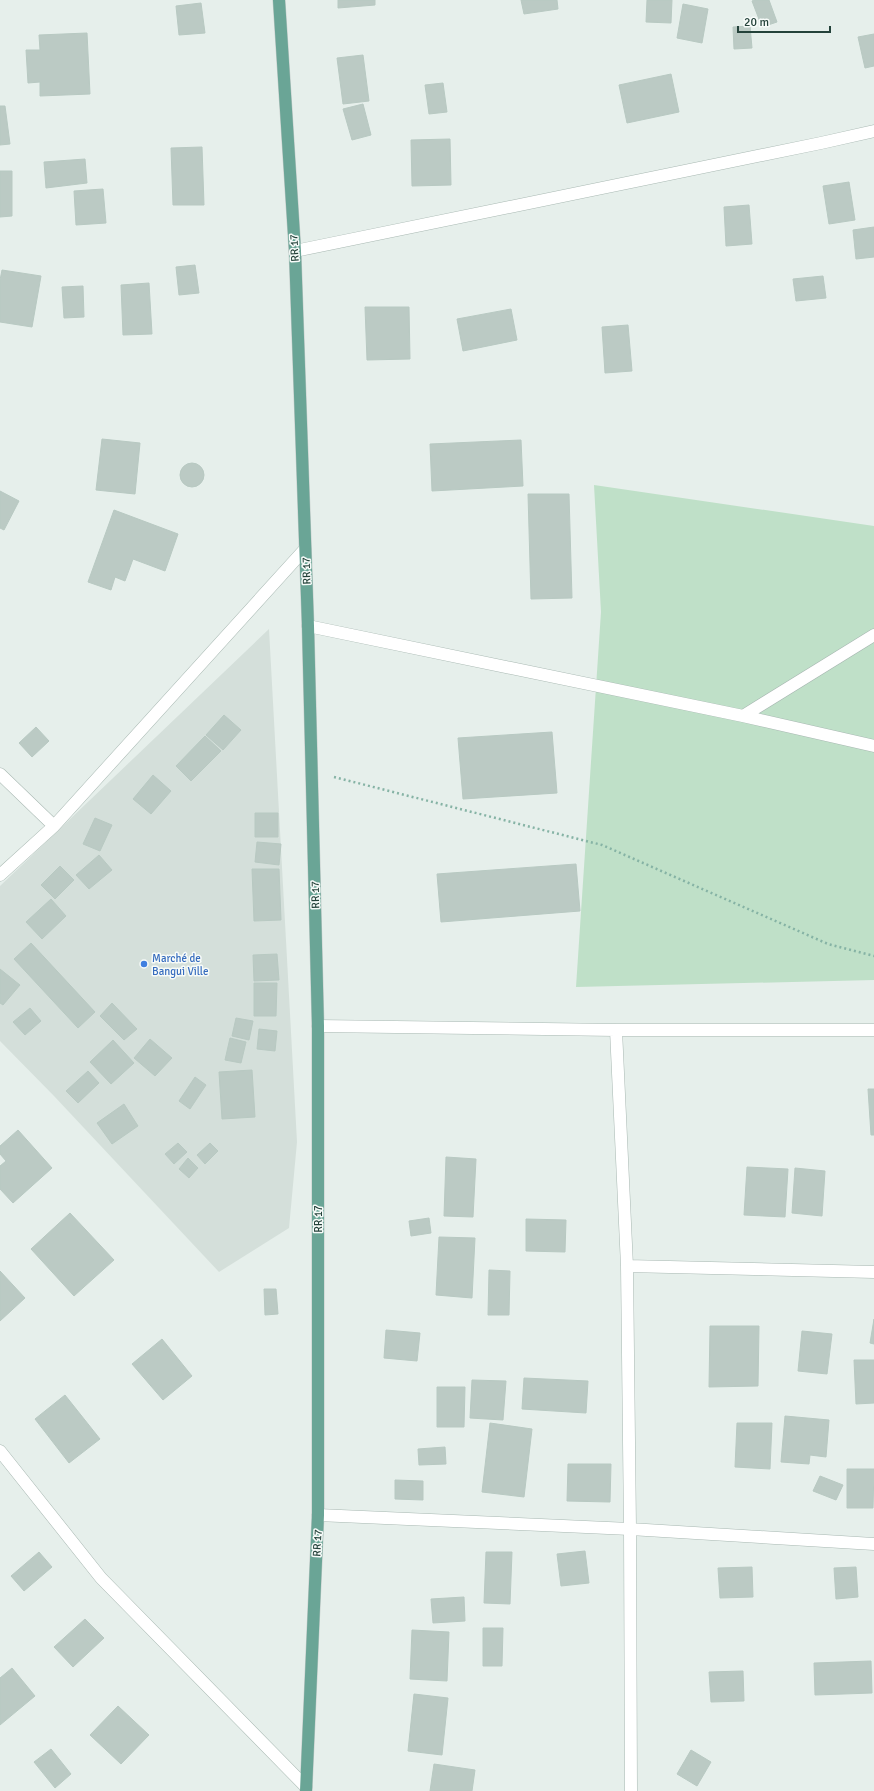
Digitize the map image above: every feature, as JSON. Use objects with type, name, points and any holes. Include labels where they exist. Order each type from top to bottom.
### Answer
[{"type":"main road","name":"RR 17","points":[[279,0],[295,251],[308,626],[318,1026],[318,1515],[306,1789]]},
{"type":"street","points":[[295,251],[874,131]]},
{"type":"street","points":[[0,875],[54,826],[305,549]]},
{"type":"street","points":[[308,626],[743,716],[874,746]]},
{"type":"street","points":[[743,716],[874,635]]},
{"type":"street","points":[[0,774],[54,826]]},
{"type":"street","points":[[318,1026],[616,1030],[874,1030]]},
{"type":"street","points":[[616,1030],[627,1266],[631,1791]]},
{"type":"street","points":[[627,1266],[874,1272]]},
{"type":"street","points":[[0,1451],[101,1578],[306,1789]]},
{"type":"street","points":[[318,1515],[630,1529],[874,1544]]},
{"type":"path","points":[[312,772],[602,845],[828,944],[874,956]]},
{"type":"shaded area","name":"Marché de Bangui Ville","points":[[269,629],[297,1142],[289,1228],[219,1272],[54,1096],[0,1041],[0,886]]},
{"type":"green space","points":[[594,485],[874,526],[874,980],[576,987],[601,612]]},
{"type":"building","points":[[338,0],[375,0],[375,5],[338,8]]},
{"type":"building","points":[[521,0],[557,0],[558,9],[524,14]]},
{"type":"building","points":[[647,0],[672,0],[671,23],[646,22]]},
{"type":"building","points":[[769,0],[777,22],[762,27],[752,1]]},
{"type":"building","points":[[201,3],[205,33],[179,35],[176,6]]},
{"type":"building","points":[[683,4],[708,9],[702,43],[677,38]]},
{"type":"building","points":[[750,26],[752,48],[734,49],[733,27]]},
{"type":"building","points":[[87,33],[90,94],[40,96],[40,82],[28,83],[26,50],[40,50],[39,35]]},
{"type":"building","points":[[874,34],[874,66],[865,68],[858,37]]},
{"type":"building","points":[[363,55],[369,101],[343,104],[337,58]]},
{"type":"building","points":[[671,74],[679,112],[627,123],[619,85]]},
{"type":"building","points":[[443,83],[447,112],[429,114],[425,85]]},
{"type":"building","points":[[363,104],[371,135],[352,140],[343,109]]},
{"type":"building","points":[[0,106],[5,106],[10,144],[0,145]]},
{"type":"building","points":[[450,139],[451,185],[412,186],[411,140]]},
{"type":"building","points":[[202,147],[204,205],[173,205],[171,148]]},
{"type":"building","points":[[85,159],[87,183],[46,188],[44,162]]},
{"type":"building","points":[[0,171],[12,171],[12,216],[0,217]]},
{"type":"building","points":[[849,182],[855,220],[829,224],[823,186]]},
{"type":"building","points":[[103,189],[106,223],[76,225],[74,191]]},
{"type":"building","points":[[749,205],[752,244],[726,246],[724,207]]},
{"type":"building","points":[[874,227],[874,257],[856,259],[853,230]]},
{"type":"building","points":[[195,265],[199,293],[179,295],[176,267]]},
{"type":"building","points":[[2,270],[41,276],[32,327],[0,322],[0,280]]},
{"type":"building","points":[[823,276],[826,298],[796,301],[793,279]]},
{"type":"building","points":[[149,283],[152,334],[123,335],[121,285]]},
{"type":"building","points":[[83,286],[84,317],[64,318],[62,287]]},
{"type":"building","points":[[365,307],[409,307],[410,359],[367,360]]},
{"type":"building","points":[[511,309],[517,340],[463,351],[457,319]]},
{"type":"building","points":[[628,325],[632,371],[605,373],[602,327]]},
{"type":"building","points":[[102,439],[140,443],[135,494],[96,490]]},
{"type":"building","points":[[521,440],[523,486],[432,491],[430,444]]},
{"type":"building","points":[[192,463],[200,467],[204,475],[200,483],[192,487],[184,483],[180,475],[184,467]]},
{"type":"building","points":[[0,491],[19,501],[4,530],[0,528]]},
{"type":"building","points":[[528,494],[569,494],[572,598],[531,599]]},
{"type":"building","points":[[114,510],[178,534],[165,571],[133,559],[125,581],[115,577],[111,590],[88,582]]},
{"type":"building","points":[[224,715],[241,730],[223,750],[206,735]]},
{"type":"building","points":[[36,727],[49,741],[32,757],[19,743]]},
{"type":"building","points":[[552,732],[557,793],[463,799],[458,738]]},
{"type":"building","points":[[205,736],[221,751],[191,781],[176,766]]},
{"type":"building","points":[[153,775],[171,791],[151,814],[133,799]]},
{"type":"building","points":[[255,813],[278,813],[278,837],[255,837]]},
{"type":"building","points":[[95,818],[112,825],[100,851],[83,844]]},
{"type":"building","points":[[257,842],[281,844],[279,865],[255,862]]},
{"type":"building","points":[[99,855],[112,870],[89,889],[76,875]]},
{"type":"building","points":[[576,864],[580,911],[441,922],[437,874]]},
{"type":"building","points":[[60,866],[74,880],[55,899],[41,885]]},
{"type":"building","points":[[252,869],[279,869],[281,920],[254,921]]},
{"type":"building","points":[[51,899],[66,916],[42,939],[26,922]]},
{"type":"building","points":[[31,943],[95,1012],[78,1028],[14,959]]},
{"type":"building","points":[[277,954],[279,980],[254,981],[253,955]]},
{"type":"building","points":[[0,969],[20,985],[3,1005],[0,1003]]},
{"type":"building","points":[[254,983],[277,983],[276,1016],[254,1016]]},
{"type":"building","points":[[112,1003],[137,1029],[124,1040],[100,1016]]},
{"type":"building","points":[[30,1008],[41,1021],[25,1035],[13,1022]]},
{"type":"building","points":[[236,1018],[253,1021],[249,1040],[232,1036]]},
{"type":"building","points":[[259,1029],[277,1031],[275,1051],[257,1049]]},
{"type":"building","points":[[230,1038],[246,1042],[241,1063],[225,1060]]},
{"type":"building","points":[[150,1039],[172,1058],[155,1076],[134,1058]]},
{"type":"building","points":[[113,1040],[134,1063],[111,1084],[90,1062]]},
{"type":"building","points":[[252,1070],[255,1117],[222,1119],[219,1072]]},
{"type":"building","points":[[88,1071],[99,1083],[78,1103],[66,1091]]},
{"type":"building","points":[[195,1077],[206,1085],[190,1109],[179,1101]]},
{"type":"building","points":[[868,1089],[874,1089],[874,1135],[871,1135]]},
{"type":"building","points":[[124,1104],[138,1126],[112,1144],[97,1123]]},
{"type":"building","points":[[18,1130],[52,1168],[13,1203],[0,1189],[0,1166],[6,1161],[0,1154],[0,1146]]},
{"type":"building","points":[[178,1143],[187,1152],[174,1164],[165,1154]]},
{"type":"building","points":[[210,1143],[218,1151],[205,1164],[197,1155]]},
{"type":"building","points":[[446,1157],[476,1159],[473,1217],[444,1216]]},
{"type":"building","points":[[188,1158],[198,1168],[189,1178],[179,1169]]},
{"type":"building","points":[[747,1167],[788,1169],[785,1217],[744,1215]]},
{"type":"building","points":[[795,1168],[825,1171],[822,1216],[792,1213]]},
{"type":"building","points":[[70,1213],[114,1260],[74,1296],[31,1249]]},
{"type":"building","points":[[429,1218],[431,1233],[411,1236],[409,1221]]},
{"type":"building","points":[[526,1219],[566,1220],[565,1252],[526,1251]]},
{"type":"building","points":[[439,1237],[475,1238],[472,1298],[436,1295]]},
{"type":"building","points":[[489,1270],[510,1271],[509,1315],[488,1315]]},
{"type":"building","points":[[0,1271],[25,1298],[0,1321]]},
{"type":"building","points":[[264,1289],[276,1289],[278,1314],[265,1315]]},
{"type":"building","points":[[874,1319],[874,1344],[870,1343]]},
{"type":"building","points":[[710,1326],[759,1326],[758,1386],[709,1387]]},
{"type":"building","points":[[386,1330],[420,1333],[417,1361],[384,1358]]},
{"type":"building","points":[[802,1331],[832,1334],[827,1374],[798,1371]]},
{"type":"building","points":[[162,1339],[192,1376],[163,1400],[132,1364]]},
{"type":"building","points":[[854,1360],[874,1360],[874,1403],[856,1404]]},
{"type":"building","points":[[524,1378],[588,1381],[586,1413],[522,1409]]},
{"type":"building","points":[[472,1380],[506,1381],[503,1420],[470,1418]]},
{"type":"building","points":[[437,1387],[465,1387],[464,1427],[437,1427]]},
{"type":"building","points":[[65,1395],[100,1439],[69,1463],[35,1419]]},
{"type":"building","points":[[785,1416],[829,1420],[826,1457],[810,1455],[809,1464],[781,1462]]},
{"type":"building","points":[[490,1423],[532,1429],[524,1497],[482,1492]]},
{"type":"building","points":[[737,1423],[772,1423],[770,1469],[735,1467]]},
{"type":"building","points":[[445,1447],[446,1464],[419,1465],[418,1449]]},
{"type":"building","points":[[568,1464],[611,1464],[610,1502],[567,1501]]},
{"type":"building","points":[[847,1469],[874,1469],[873,1508],[847,1508]]},
{"type":"building","points":[[820,1476],[843,1485],[836,1500],[813,1491]]},
{"type":"building","points":[[395,1480],[423,1481],[423,1500],[395,1499]]},
{"type":"building","points":[[585,1551],[589,1583],[561,1586],[557,1554]]},
{"type":"building","points":[[39,1552],[52,1567],[24,1591],[11,1576]]},
{"type":"building","points":[[486,1552],[512,1552],[510,1604],[484,1603]]},
{"type":"building","points":[[752,1567],[753,1597],[720,1598],[718,1568]]},
{"type":"building","points":[[856,1567],[858,1597],[836,1599],[834,1568]]},
{"type":"building","points":[[464,1597],[465,1621],[433,1623],[431,1599]]},
{"type":"building","points":[[85,1619],[104,1638],[73,1667],[54,1647]]},
{"type":"building","points":[[483,1628],[503,1628],[502,1666],[483,1666]]},
{"type":"building","points":[[412,1630],[449,1632],[447,1681],[410,1679]]},
{"type":"building","points":[[871,1661],[872,1693],[815,1695],[814,1663]]},
{"type":"building","points":[[12,1668],[35,1696],[0,1725],[0,1678]]},
{"type":"building","points":[[743,1671],[744,1701],[711,1702],[709,1672]]},
{"type":"building","points":[[414,1694],[448,1698],[442,1755],[408,1751]]},
{"type":"building","points":[[118,1706],[149,1735],[121,1764],[90,1735]]},
{"type":"building","points":[[51,1749],[71,1774],[55,1788],[34,1762]]},
{"type":"building","points":[[691,1750],[711,1762],[697,1786],[677,1774]]},
{"type":"building","points":[[434,1764],[475,1770],[472,1791],[430,1791]]},
{"type":"place","name":"Marché de Bangui Ville","points":[[144,964]]}]
